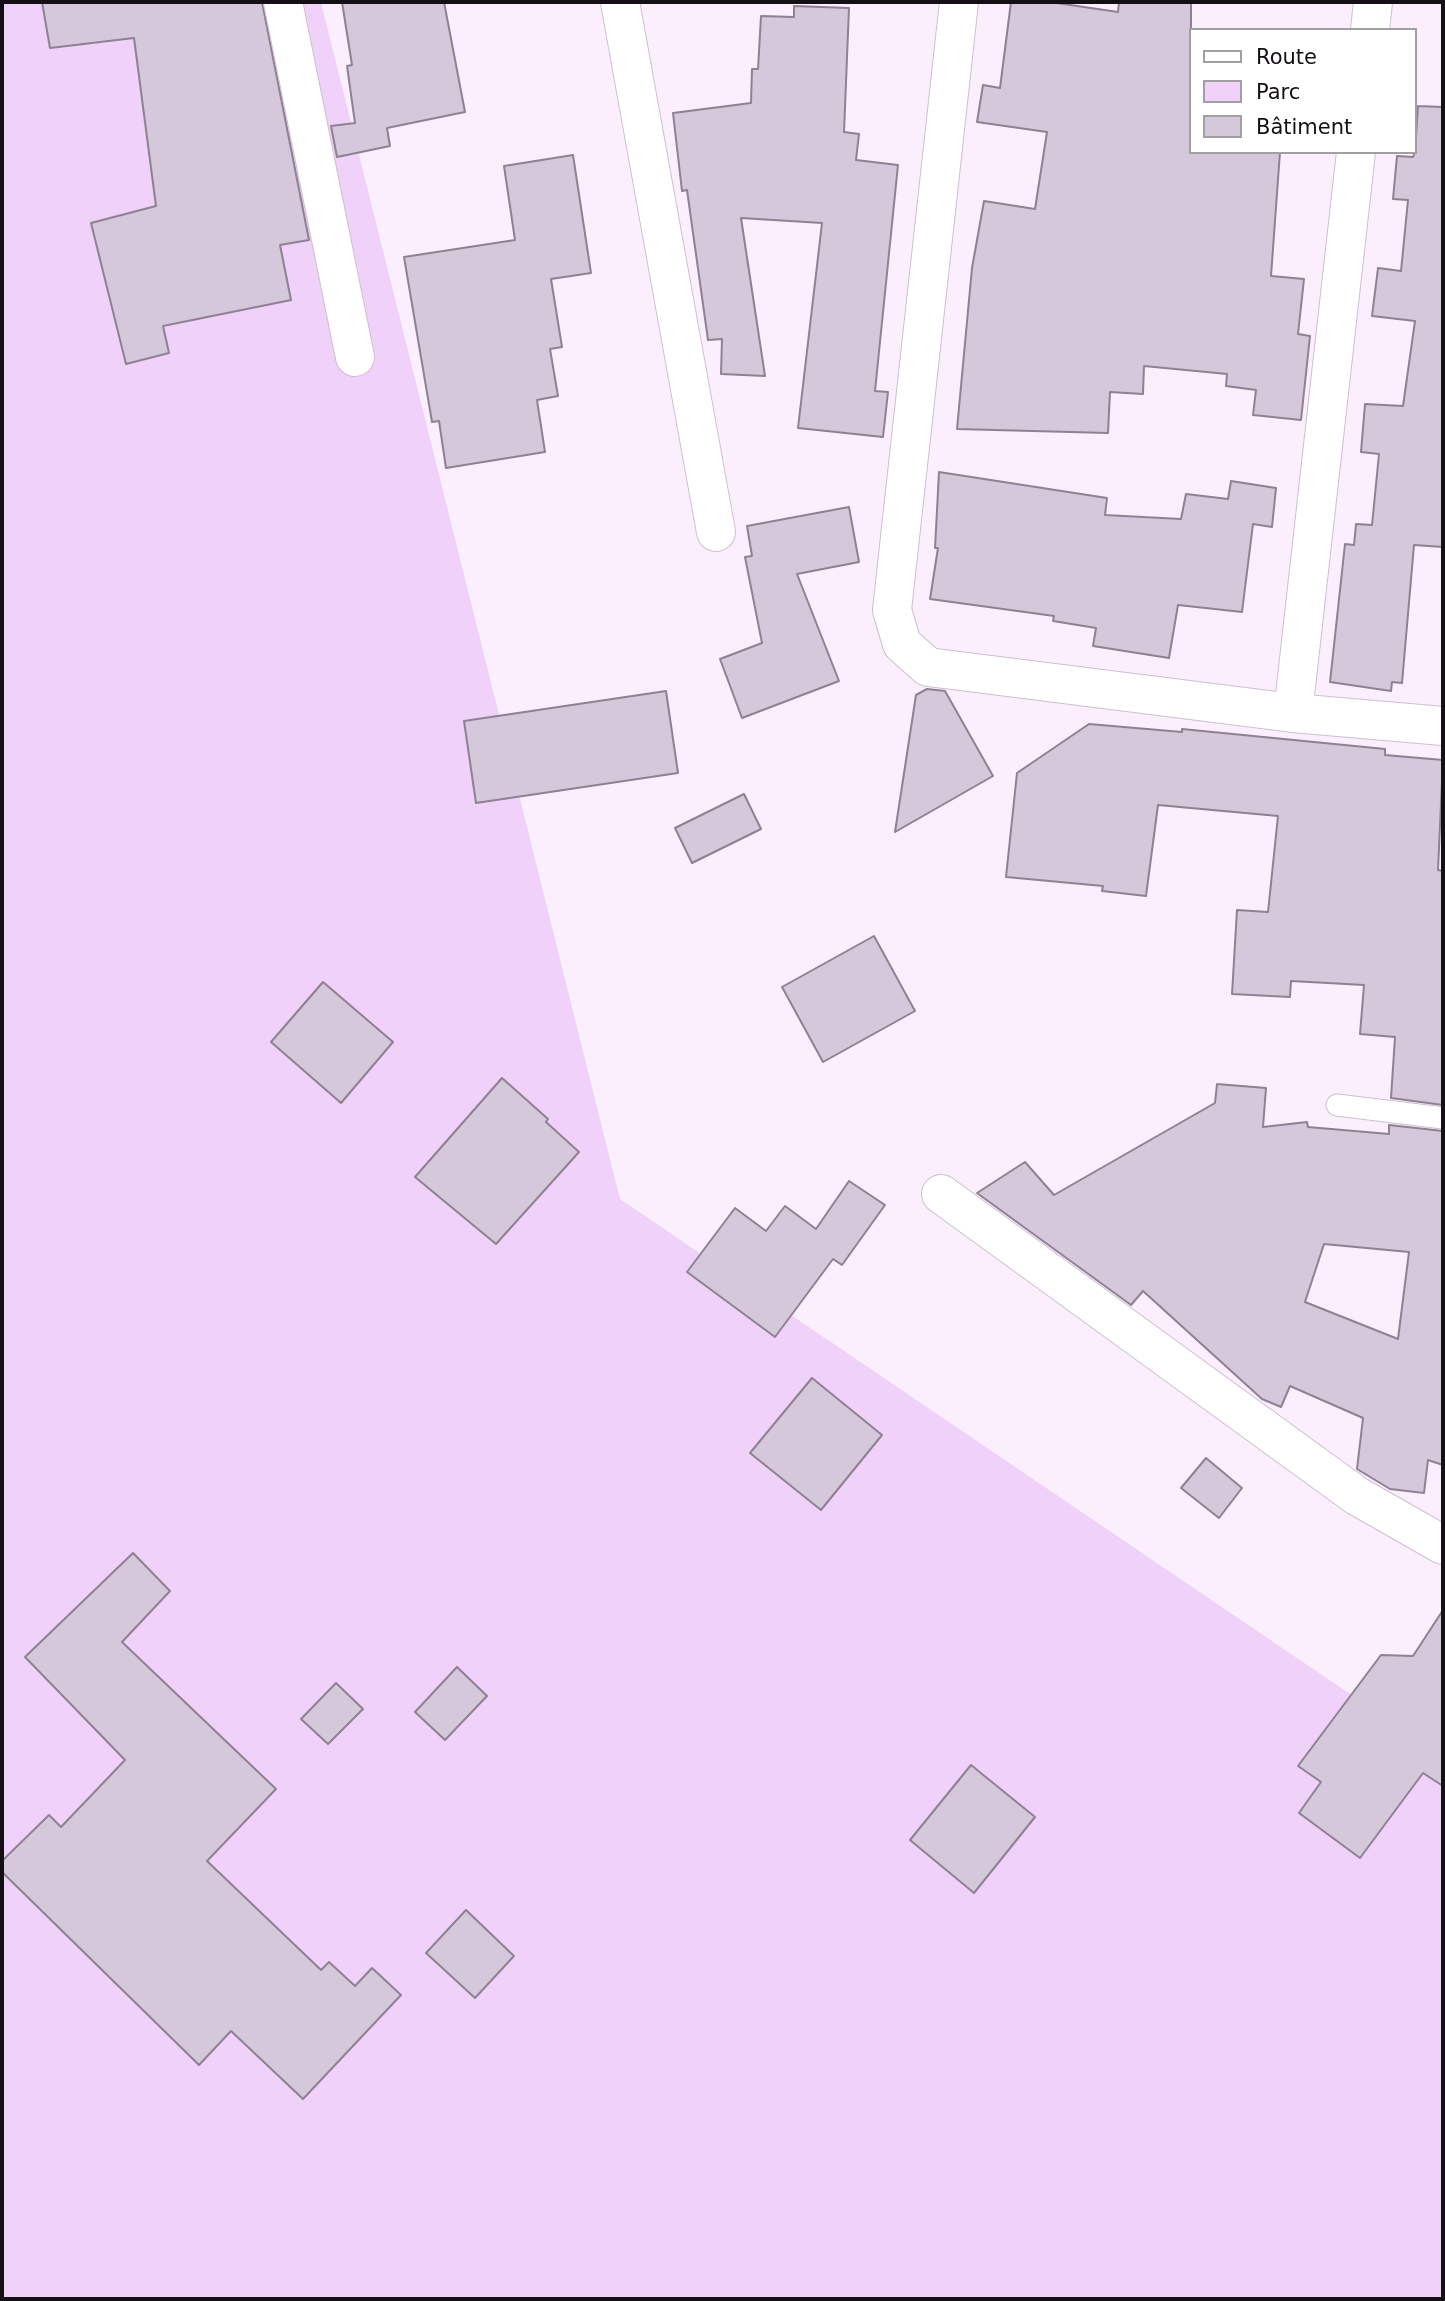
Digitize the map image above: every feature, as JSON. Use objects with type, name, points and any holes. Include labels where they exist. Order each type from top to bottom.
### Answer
[{"type":"street","points":[[283,2],[355,356]]},
{"type":"street","points":[[620,2],[716,532]]},
{"type":"street","points":[[959,2],[892,610],[902,644],[929,667],[1293,713],[1443,726]]},
{"type":"street","points":[[1370,28],[1373,2]]},
{"type":"street","points":[[1293,713],[1356,154]]},
{"type":"street","points":[[941,1194],[1357,1496],[1443,1545]]},
{"type":"lane","points":[[1337,1105],[1443,1118]]},
{"type":"green space","points":[[2,2],[321,2],[620,1199],[1443,1757],[1443,2299],[2,2299]]},
{"type":"building","points":[[42,2],[262,2],[309,240],[280,245],[291,300],[163,326],[169,353],[126,364],[91,223],[156,206],[134,38],[50,48]]},
{"type":"building","points":[[342,2],[444,2],[465,112],[387,128],[390,146],[337,157],[331,126],[355,123],[347,66],[352,65]]},
{"type":"building","points":[[1011,2],[1050,2],[1118,12],[1119,2],[1191,2],[1190,154],[1280,154],[1271,276],[1304,279],[1298,334],[1310,336],[1301,420],[1253,415],[1256,390],[1226,386],[1227,374],[1144,366],[1143,394],[1110,392],[1108,433],[957,429],[972,268],[984,201],[1035,209],[1047,132],[977,122],[983,85],[1000,88]]},
{"type":"building","points":[[794,6],[849,8],[844,132],[859,134],[856,160],[898,165],[875,391],[888,392],[883,437],[798,428],[822,223],[741,218],[765,376],[721,374],[722,339],[708,340],[687,190],[682,191],[673,113],[751,103],[752,69],[758,69],[761,16],[794,17]]},
{"type":"building","points":[[1418,106],[1443,107],[1443,547],[1414,545],[1402,683],[1392,682],[1391,691],[1330,682],[1345,544],[1354,545],[1356,524],[1372,525],[1379,454],[1361,452],[1365,404],[1403,406],[1415,321],[1372,316],[1378,268],[1401,271],[1408,200],[1393,199],[1397,156],[1413,157],[1417,154]]},
{"type":"building","points":[[573,155],[591,273],[551,279],[562,347],[550,349],[558,396],[537,400],[545,452],[446,468],[439,421],[432,422],[404,257],[515,240],[504,166]]},
{"type":"building","points":[[939,472],[1107,498],[1105,515],[1181,519],[1186,494],[1228,499],[1231,481],[1276,488],[1272,527],[1253,524],[1242,612],[1178,605],[1169,658],[1093,646],[1096,628],[1053,621],[1054,616],[930,599],[938,548],[935,548]]},
{"type":"building","points":[[849,507],[859,562],[797,574],[839,681],[742,718],[720,659],[762,643],[745,557],[752,556],[747,526]]},
{"type":"building","points":[[927,689],[945,691],[993,776],[895,832],[916,695]]},
{"type":"building","points":[[666,691],[678,773],[476,803],[464,721]]},
{"type":"building","points":[[1089,724],[1182,732],[1182,729],[1385,749],[1385,755],[1443,760],[1438,870],[1443,871],[1443,1105],[1391,1098],[1395,1037],[1360,1034],[1364,985],[1291,981],[1290,997],[1232,994],[1237,910],[1268,912],[1278,816],[1158,805],[1146,896],[1102,891],[1103,886],[1006,877],[1017,773]]},
{"type":"building","points":[[744,794],[761,829],[692,863],[675,828]]},
{"type":"building","points":[[874,936],[915,1011],[823,1062],[782,987]]},
{"type":"building","points":[[323,982],[393,1042],[341,1103],[271,1042]]},
{"type":"building","points":[[502,1078],[548,1119],[546,1122],[579,1152],[496,1244],[415,1177]]},
{"type":"building","points":[[1217,1084],[1266,1088],[1263,1127],[1307,1122],[1308,1127],[1389,1134],[1389,1125],[1443,1131],[1443,1465],[1428,1460],[1424,1493],[1390,1489],[1357,1469],[1363,1418],[1290,1386],[1281,1407],[1262,1399],[1143,1291],[1131,1305],[977,1193],[1025,1162],[1054,1195],[1215,1103]],"holes":[[[1324,1244],[1409,1252],[1398,1339],[1305,1302]]]},
{"type":"building","points":[[849,1181],[885,1205],[842,1265],[833,1259],[775,1337],[687,1272],[735,1208],[766,1231],[785,1206],[816,1229]]},
{"type":"building","points":[[812,1378],[882,1435],[821,1510],[750,1453]]},
{"type":"building","points":[[1206,1458],[1242,1488],[1219,1518],[1181,1488]]},
{"type":"building","points":[[133,1553],[170,1591],[122,1642],[276,1789],[207,1861],[321,1970],[329,1962],[355,1986],[372,1968],[401,1995],[303,2099],[231,2031],[199,2065],[2,1872],[2,1861],[49,1815],[61,1827],[125,1760],[25,1657]]},
{"type":"building","points":[[1443,1610],[1443,1786],[1423,1773],[1360,1858],[1299,1813],[1321,1782],[1298,1766],[1381,1655],[1413,1656]]},
{"type":"building","points":[[457,1667],[487,1696],[445,1740],[415,1712]]},
{"type":"building","points":[[336,1683],[363,1709],[328,1744],[301,1719]]},
{"type":"building","points":[[971,1765],[1035,1817],[974,1893],[910,1840]]},
{"type":"building","points":[[466,1910],[514,1956],[475,1998],[426,1953]]}]
